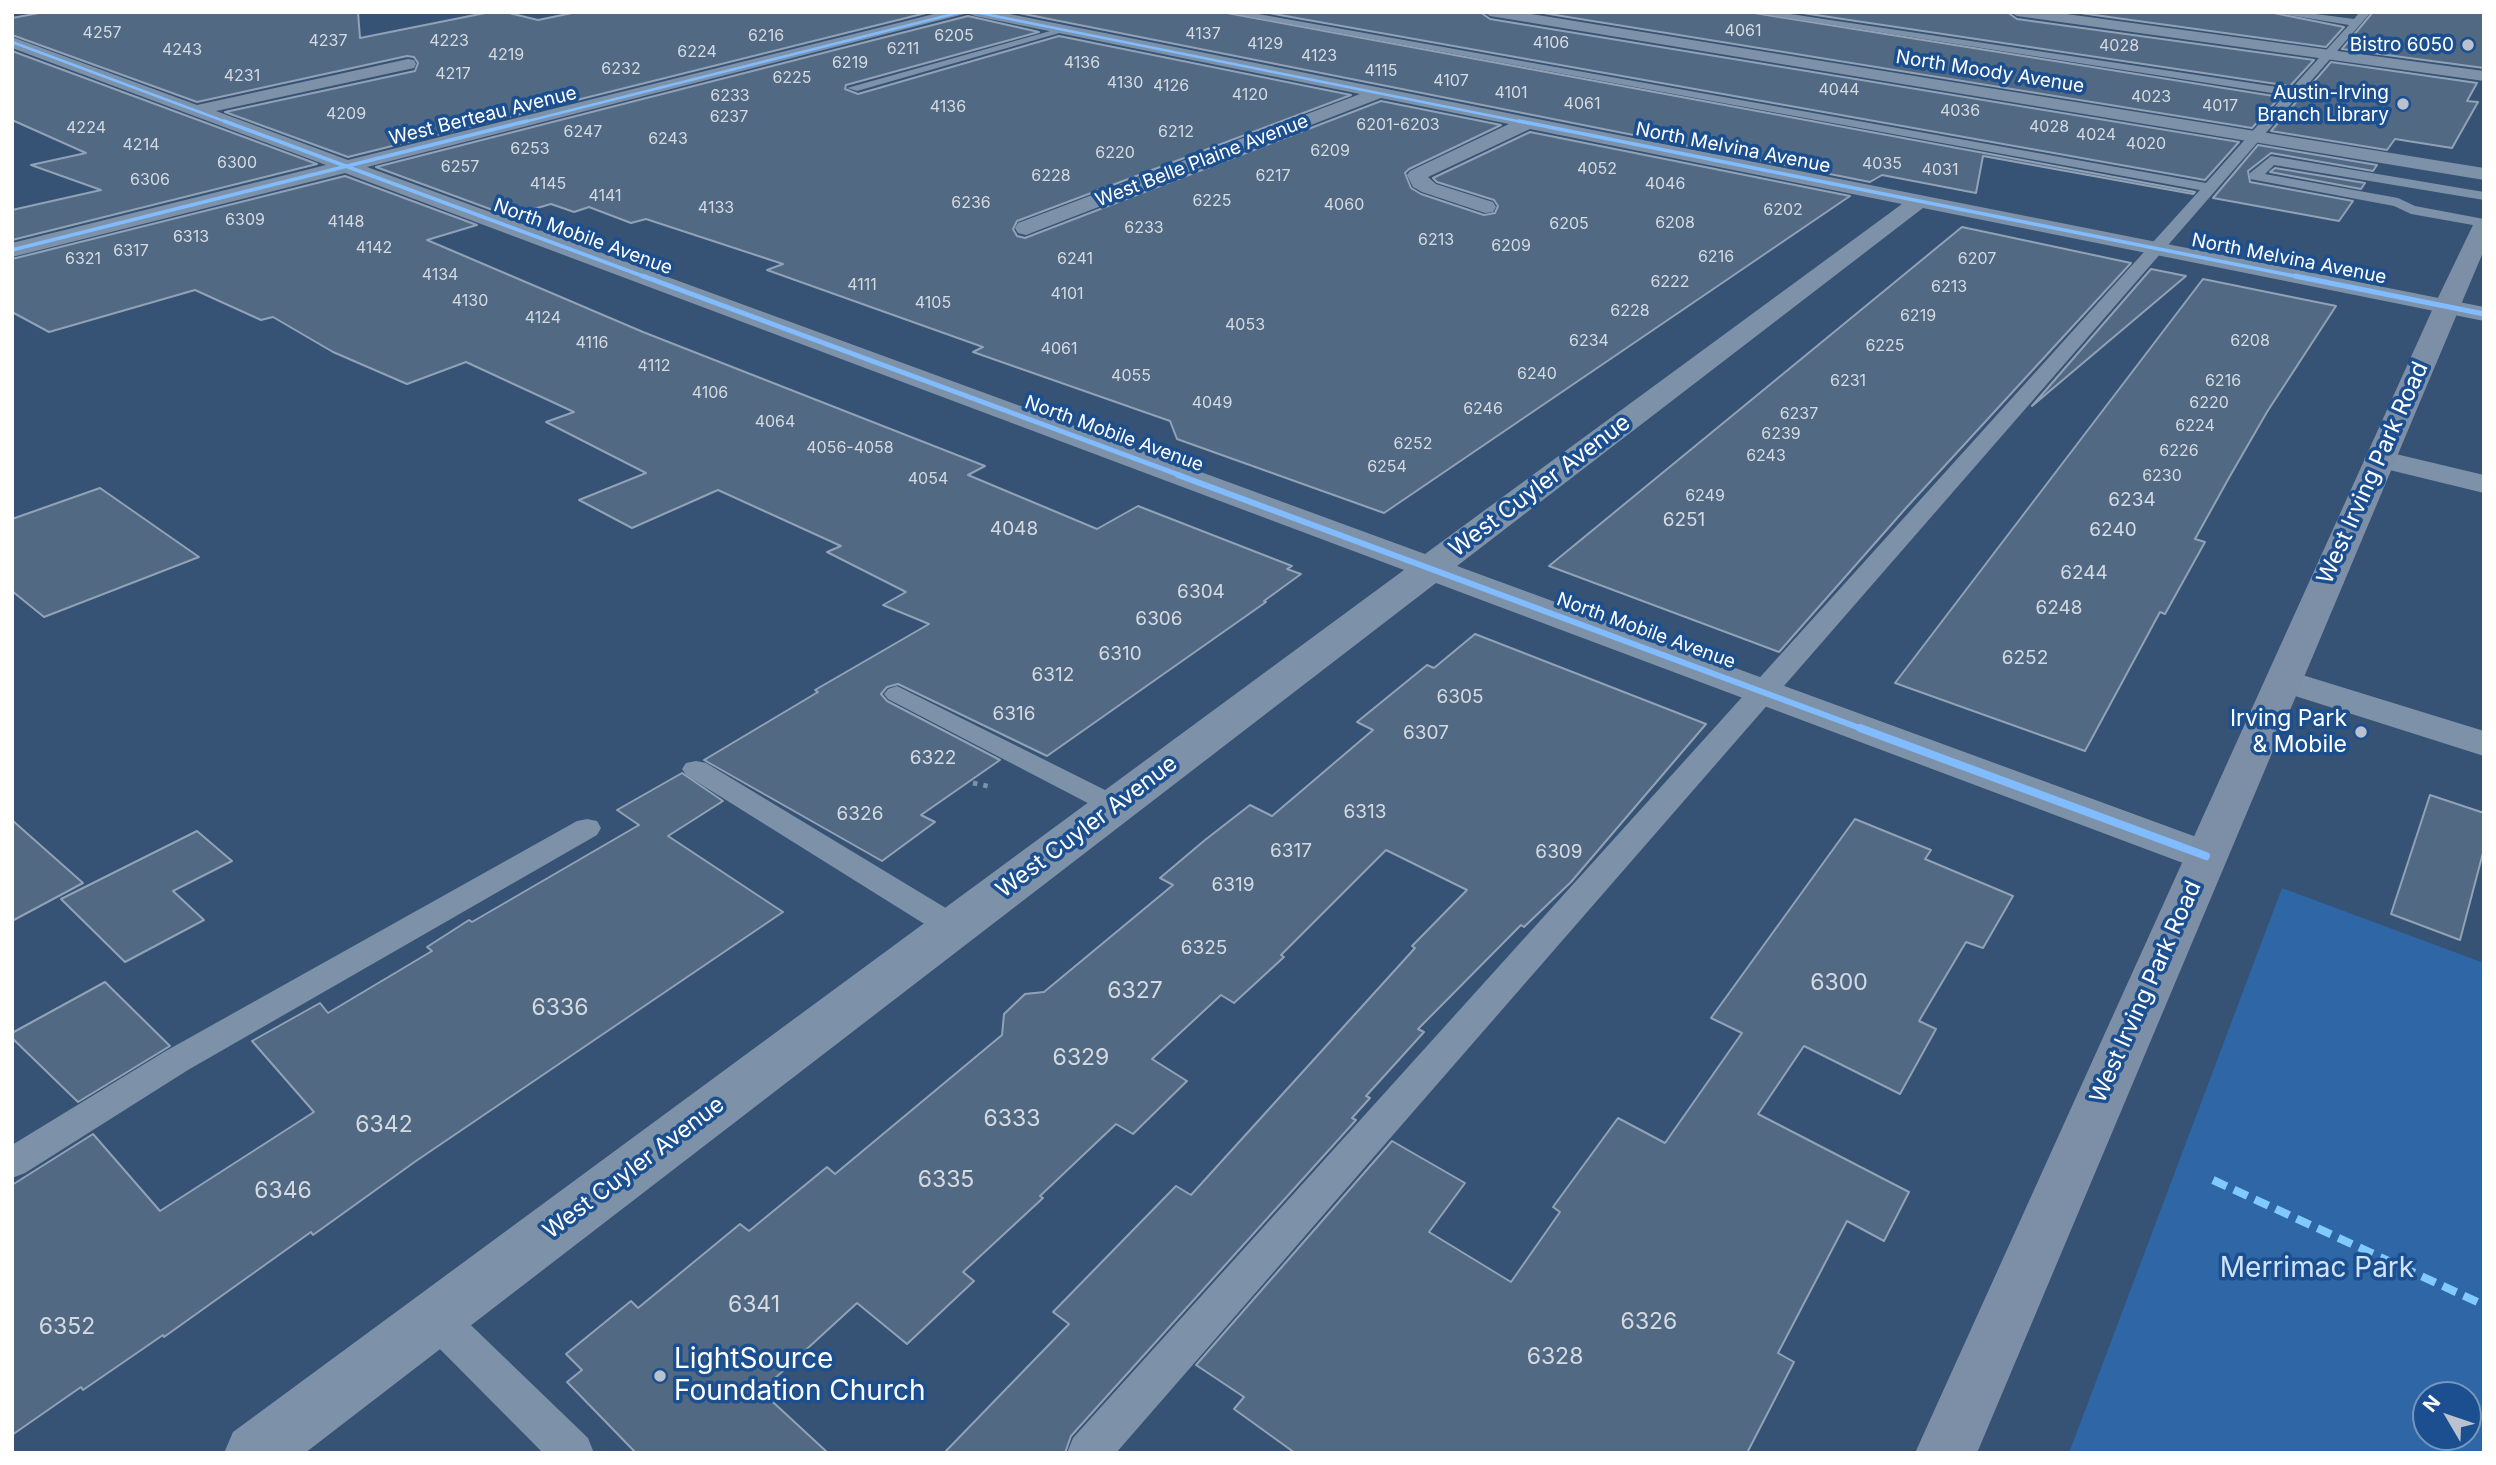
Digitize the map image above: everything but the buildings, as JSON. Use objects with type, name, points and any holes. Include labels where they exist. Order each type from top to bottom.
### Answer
[{"type":"main road","name":"West Irving Park Road","points":[[1946,1453],[2484,224]]},
{"type":"street","name":"West Berteau Avenue","points":[[12,250],[961,12]]},
{"type":"street","name":"North Melvina Avenue","points":[[975,12],[2484,314]]},
{"type":"street","name":"North Moody Avenue","points":[[1489,12],[2484,174]]},
{"type":"street","points":[[2017,12],[2484,76]]},
{"type":"street","name":"North Mobile Avenue","points":[[12,42],[2206,856]]},
{"type":"street","points":[[197,110],[408,64]]},
{"type":"street","name":"West Belle Plaine Avenue","points":[[1026,228],[1379,93]]},
{"type":"street","points":[[1485,207],[1429,188],[1420,183],[1418,175],[1527,123]]},
{"type":"street","name":"West Cuyler Avenue","points":[[255,1453],[1919,201]]},
{"type":"street","points":[[2379,459],[2484,484]]},
{"type":"street","points":[[2283,680],[2484,744]]},
{"type":"lane","points":[[1229,12],[2218,180],[2255,176],[2398,202],[2411,210],[2484,224]]},
{"type":"lane","points":[[1755,12],[2295,93]]},
{"type":"lane","points":[[2276,12],[2362,17]]},
{"type":"lane","points":[[1088,1453],[2362,17]]},
{"type":"lane","points":[[853,88],[1065,30]]},
{"type":"lane","points":[[2255,176],[2270,160],[2484,196]]},
{"type":"lane","points":[[897,694],[1115,806]]},
{"type":"lane","points":[[696,769],[953,927]]},
{"type":"lane","points":[[12,1163],[176,1061],[587,828]]},
{"type":"lane","points":[[435,1317],[573,1453]]},
{"type":"green space","name":"Merrimac Park","points":[[2282,888],[2484,963],[2484,1453],[2069,1453]]},
{"type":"marked path","points":[[2213,1180],[2484,1305]]},
{"type":"cycle path","points":[[12,250],[961,12]]},
{"type":"cycle path","points":[[975,12],[2484,314]]},
{"type":"cycle path","points":[[12,42],[2206,856]]},
{"type":"place","name":"Bistro 6050","points":[[2468,45]]},
{"type":"place","name":"Austin-Irving Branch Library","points":[[2403,104]]},
{"type":"place","name":"Irving Park & Mobile","points":[[2361,732]]},
{"type":"place","name":"LightSource Foundation Church","points":[[660,1376]]}]
